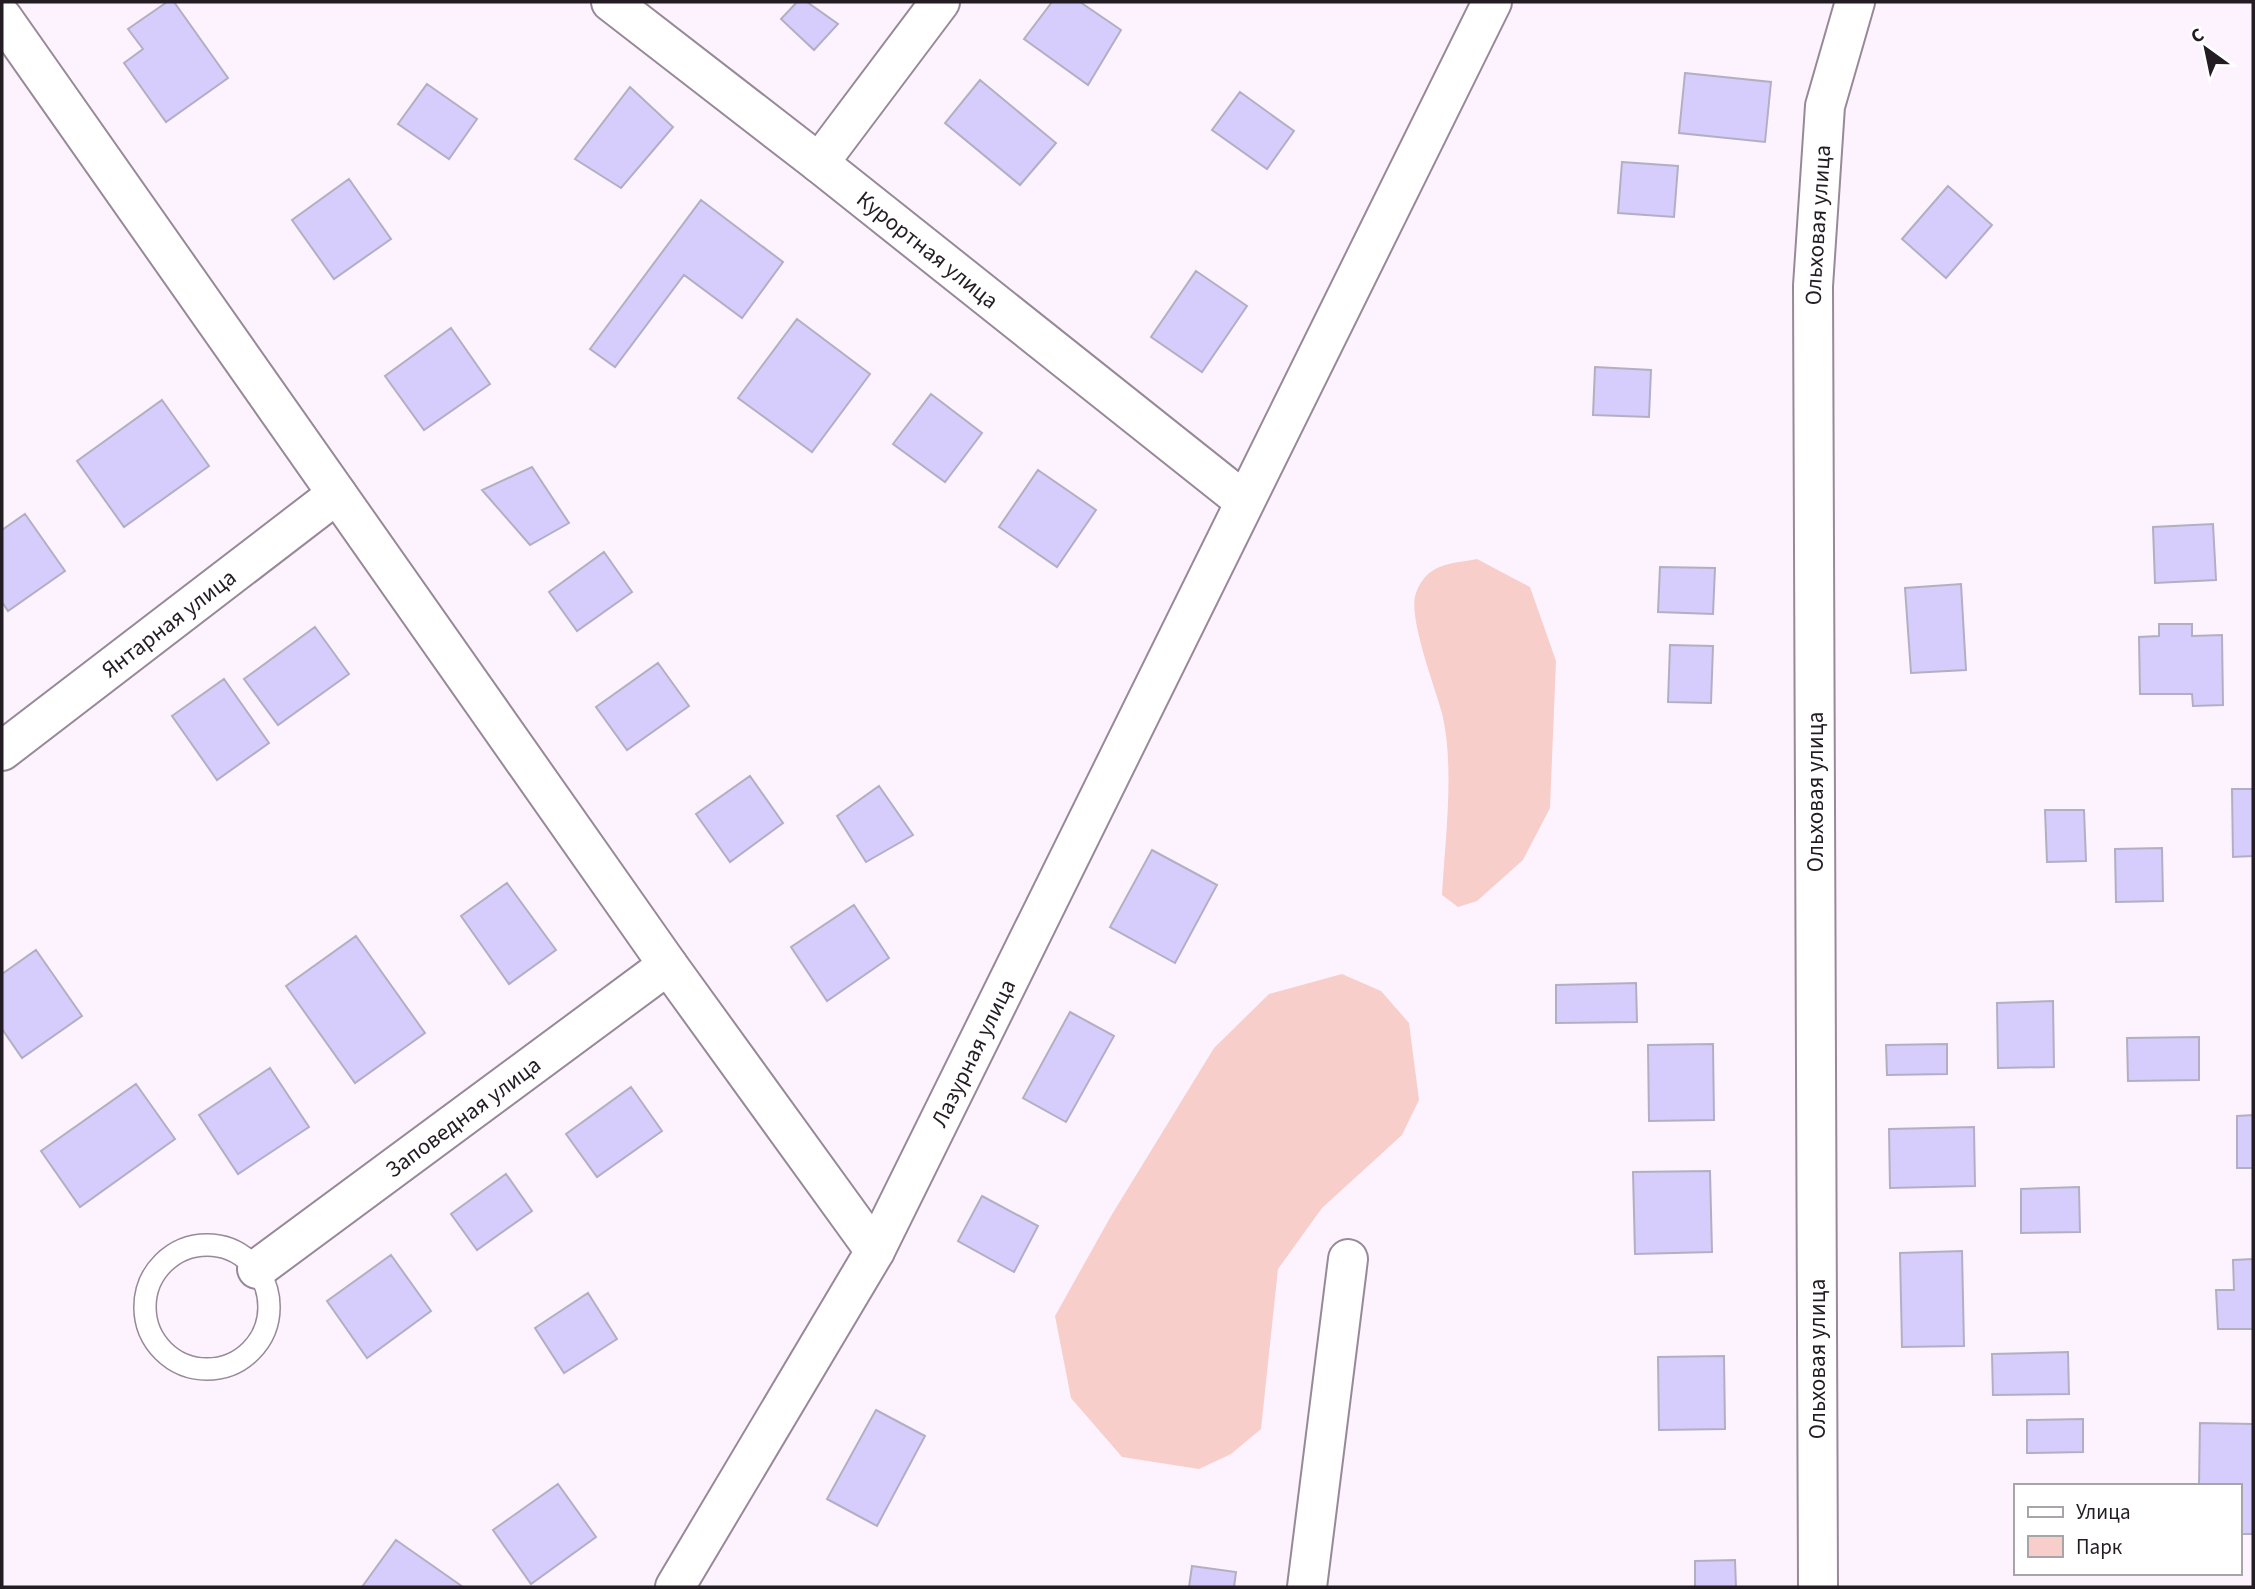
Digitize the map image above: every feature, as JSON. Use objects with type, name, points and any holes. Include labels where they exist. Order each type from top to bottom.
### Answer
[{"type":"street","name":"Курортная улица","points":[[611,2],[819,163],[1244,501]]},
{"type":"street","points":[[819,163],[940,2]]},
{"type":"street","name":"Лазурная улица","points":[[682,1585],[875,1251],[1492,2]]},
{"type":"street","name":"Ольховая улица","points":[[1818,1587],[1813,286],[1825,106],[1855,2]]},
{"type":"street","points":[[7,35],[337,494],[667,965],[875,1251]]},
{"type":"street","name":"Янтарная улица","points":[[2,751],[337,494]]},
{"type":"street","name":"Заповедная улица","points":[[257,1269],[667,965]]},
{"type":"street","points":[[1307,1587],[1348,1259]]},
{"type":"lane","points":[[216,1244],[239,1252],[257,1269],[268,1291],[269,1316],[261,1339],[244,1357],[222,1368],[197,1369],[174,1361],[156,1344],[145,1322],[144,1297],[152,1274],[169,1256],[191,1245],[216,1244]]},
{"type":"green space","points":[[1477,559],[1530,587],[1556,661],[1550,808],[1523,860],[1477,901],[1458,907],[1442,895],[1449,780],[1446,734],[1418,634],[1414,603],[1421,583],[1433,570]]},
{"type":"green space","points":[[1342,974],[1381,991],[1409,1023],[1419,1100],[1402,1135],[1322,1208],[1278,1269],[1261,1429],[1231,1454],[1199,1469],[1122,1457],[1071,1398],[1055,1316],[1111,1216],[1214,1048],[1269,994]]},
{"type":"building","points":[[167,2],[174,2],[228,78],[166,122],[124,63],[143,49],[128,29]]},
{"type":"building","points":[[797,2],[807,2],[838,24],[814,50],[781,19]]},
{"type":"building","points":[[1052,2],[1080,2],[1121,30],[1088,85],[1024,39]]},
{"type":"building","points":[[1685,73],[1771,82],[1765,142],[1679,133]]},
{"type":"building","points":[[980,80],[1056,143],[1020,185],[945,123]]},
{"type":"building","points":[[427,84],[477,119],[449,159],[398,124]]},
{"type":"building","points":[[630,87],[673,127],[621,188],[575,159]]},
{"type":"building","points":[[1240,92],[1294,131],[1267,169],[1212,130]]},
{"type":"building","points":[[1622,162],[1678,166],[1674,217],[1618,213]]},
{"type":"building","points":[[349,179],[391,239],[334,279],[292,220]]},
{"type":"building","points":[[1948,186],[1992,225],[1946,278],[1902,239]]},
{"type":"building","points":[[701,200],[783,262],[742,318],[684,275],[615,367],[590,349]]},
{"type":"building","points":[[1196,271],[1247,306],[1202,372],[1151,337]]},
{"type":"building","points":[[797,319],[870,374],[812,452],[738,398]]},
{"type":"building","points":[[451,328],[490,384],[424,430],[385,376]]},
{"type":"building","points":[[1595,367],[1651,370],[1649,417],[1593,415]]},
{"type":"building","points":[[931,394],[982,433],[945,482],[893,444]]},
{"type":"building","points":[[162,400],[209,466],[124,527],[77,461]]},
{"type":"building","points":[[532,467],[569,523],[530,545],[482,490]]},
{"type":"building","points":[[1038,470],[1096,510],[1057,567],[999,527]]},
{"type":"building","points":[[25,514],[65,571],[8,611],[2,602],[2,530]]},
{"type":"building","points":[[2213,524],[2216,580],[2155,583],[2153,527]]},
{"type":"building","points":[[604,552],[632,592],[577,631],[549,592]]},
{"type":"building","points":[[1660,567],[1715,568],[1713,614],[1658,612]]},
{"type":"building","points":[[1961,584],[1966,670],[1911,673],[1905,588]]},
{"type":"building","points":[[2159,624],[2192,624],[2192,636],[2222,635],[2223,705],[2193,706],[2192,694],[2140,694],[2139,637],[2159,636]]},
{"type":"building","points":[[315,627],[349,674],[278,725],[244,679]]},
{"type":"building","points":[[1670,645],[1713,646],[1711,703],[1668,702]]},
{"type":"building","points":[[658,663],[689,706],[627,750],[596,707]]},
{"type":"building","points":[[224,679],[269,743],[217,780],[172,716]]},
{"type":"building","points":[[750,776],[783,823],[730,862],[696,814]]},
{"type":"building","points":[[879,786],[913,835],[866,862],[837,816]]},
{"type":"building","points":[[2232,789],[2253,789],[2253,856],[2233,857]]},
{"type":"building","points":[[2045,810],[2084,810],[2086,861],[2047,862]]},
{"type":"building","points":[[2162,848],[2163,901],[2116,902],[2115,849]]},
{"type":"building","points":[[1152,850],[1217,885],[1175,963],[1110,927]]},
{"type":"building","points":[[507,883],[556,950],[509,984],[461,916]]},
{"type":"building","points":[[854,905],[889,958],[827,1001],[791,947]]},
{"type":"building","points":[[356,936],[425,1033],[355,1083],[286,986]]},
{"type":"building","points":[[36,950],[82,1016],[22,1058],[2,1029],[2,974]]},
{"type":"building","points":[[1636,983],[1637,1022],[1556,1023],[1556,985]]},
{"type":"building","points":[[2053,1001],[2054,1067],[1998,1068],[1997,1003]]},
{"type":"building","points":[[1070,1012],[1114,1036],[1066,1122],[1023,1098]]},
{"type":"building","points":[[2199,1037],[2199,1080],[2128,1081],[2127,1038]]},
{"type":"building","points":[[1713,1044],[1714,1120],[1649,1121],[1648,1045]]},
{"type":"building","points":[[1947,1044],[1947,1074],[1887,1075],[1886,1045]]},
{"type":"building","points":[[270,1068],[309,1127],[238,1174],[199,1115]]},
{"type":"building","points":[[136,1084],[175,1139],[80,1207],[41,1151]]},
{"type":"building","points":[[631,1087],[662,1131],[597,1177],[566,1134]]},
{"type":"building","points":[[2253,1115],[2253,1168],[2237,1168],[2237,1116]]},
{"type":"building","points":[[1974,1127],[1975,1186],[1890,1188],[1889,1129]]},
{"type":"building","points":[[1710,1171],[1712,1252],[1635,1254],[1633,1172]]},
{"type":"building","points":[[506,1174],[532,1211],[477,1250],[451,1214]]},
{"type":"building","points":[[2079,1187],[2080,1232],[2021,1233],[2021,1189]]},
{"type":"building","points":[[982,1196],[1038,1226],[1014,1272],[958,1241]]},
{"type":"building","points":[[1962,1251],[1964,1346],[1902,1347],[1900,1253]]},
{"type":"building","points":[[391,1255],[431,1311],[367,1358],[327,1301]]},
{"type":"building","points":[[2253,1259],[2253,1329],[2218,1329],[2216,1290],[2234,1290],[2233,1260]]},
{"type":"building","points":[[588,1293],[617,1339],[564,1373],[535,1328]]},
{"type":"building","points":[[2068,1352],[2069,1394],[1993,1395],[1992,1354]]},
{"type":"building","points":[[1724,1356],[1725,1429],[1659,1430],[1658,1357]]},
{"type":"building","points":[[876,1410],[925,1436],[877,1526],[827,1499]]},
{"type":"building","points":[[2083,1419],[2083,1452],[2027,1453],[2027,1420]]},
{"type":"building","points":[[2200,1423],[2253,1424],[2253,1534],[2241,1534],[2241,1484],[2199,1484]]},
{"type":"building","points":[[558,1484],[596,1537],[531,1584],[493,1530]]},
{"type":"building","points":[[396,1540],[463,1587],[362,1587]]},
{"type":"building","points":[[1735,1560],[1736,1587],[1695,1587],[1695,1561]]},
{"type":"building","points":[[1192,1566],[1236,1572],[1234,1587],[1189,1587]]}]
